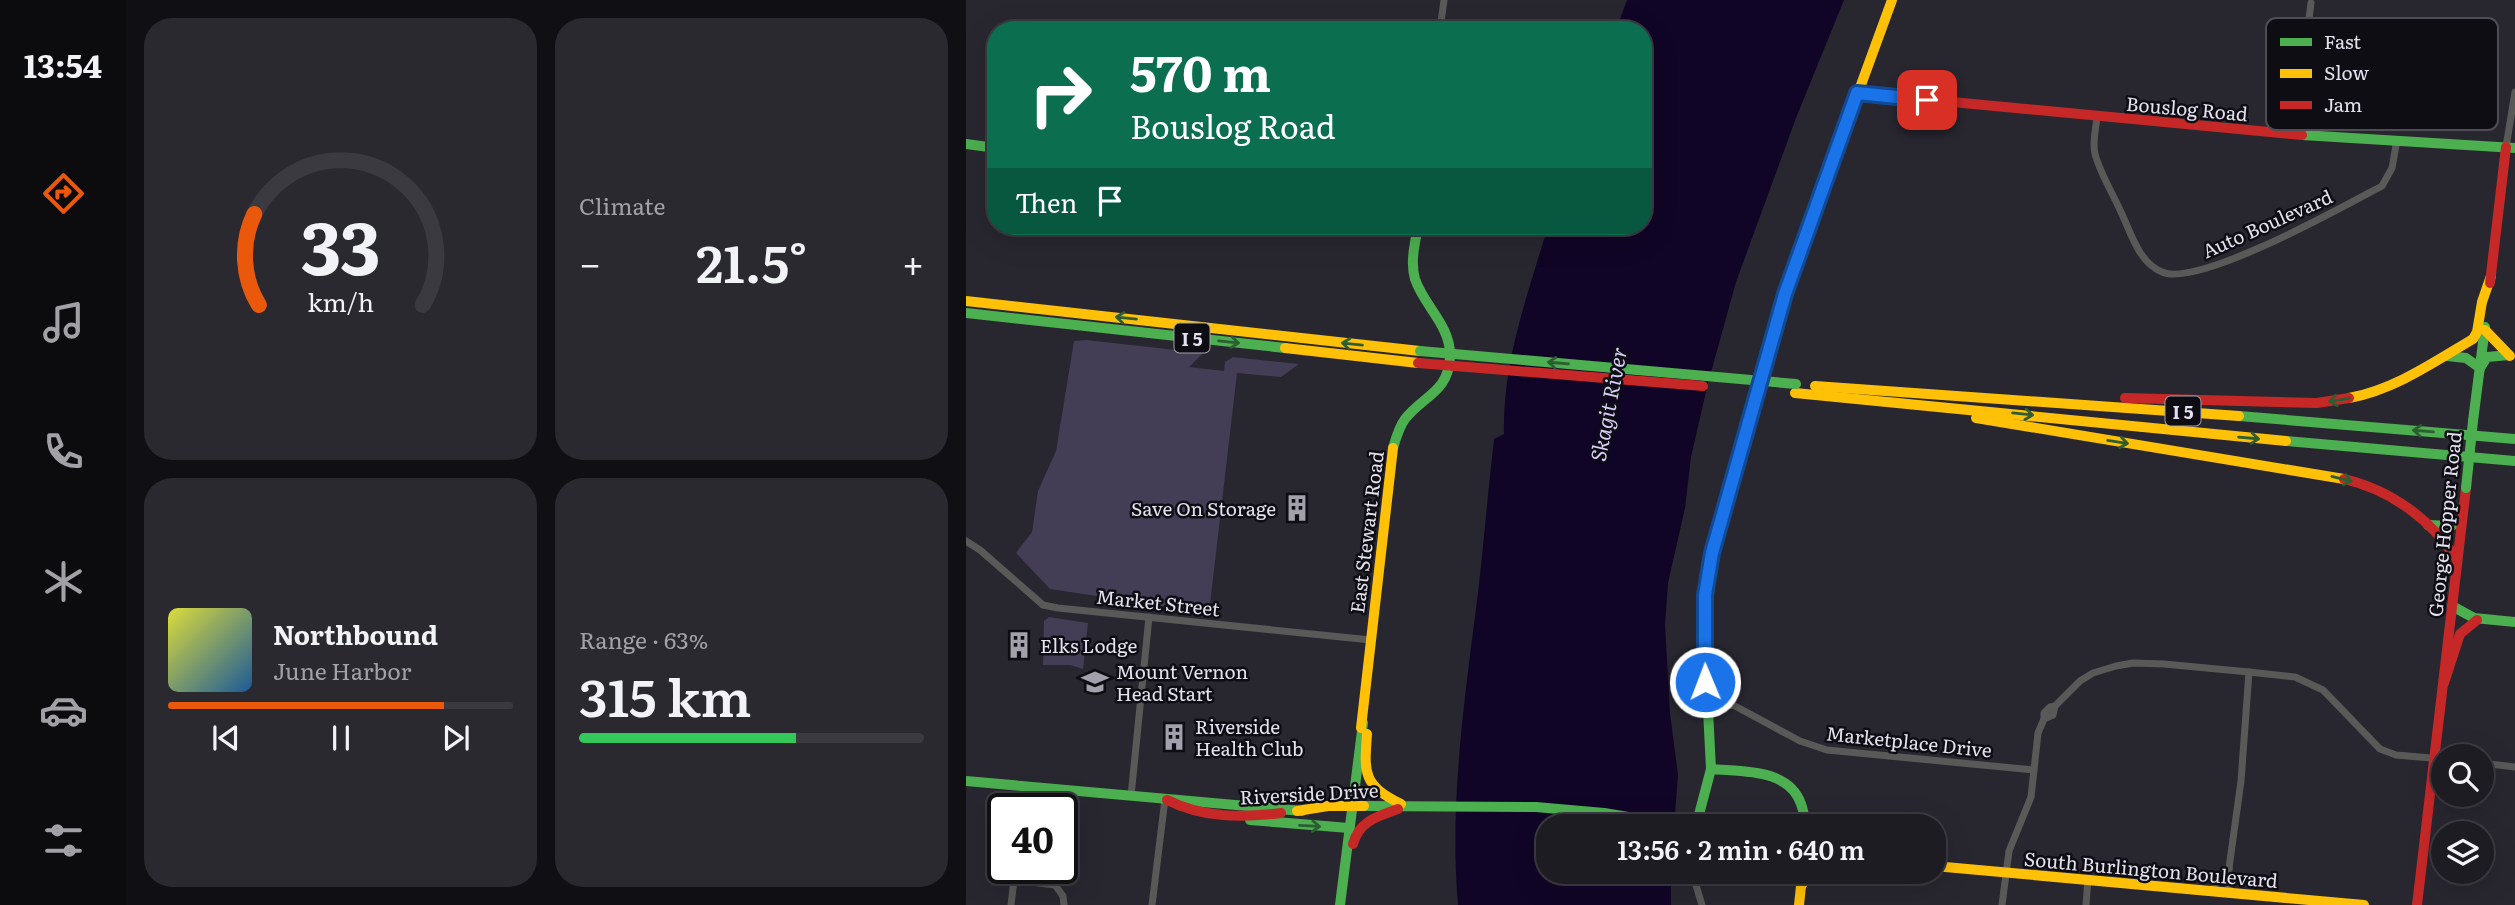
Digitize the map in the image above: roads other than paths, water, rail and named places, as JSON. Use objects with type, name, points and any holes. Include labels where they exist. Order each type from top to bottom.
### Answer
[{"type":"main road","points":[[1699,814],[1711,769],[1705,607],[1712,553],[1785,294],[1892,0]]},
{"type":"main road","name":"Bouslog Road","points":[[1857,93],[2295,135],[2511,148]]},
{"type":"main road","points":[[966,144],[987,147]]},
{"type":"main road","name":"George Hopper Road","points":[[2440,744],[2444,683],[2473,421],[2491,276],[2511,148]]},
{"type":"main road","name":"East Stewart Road","points":[[1343,905],[1349,828],[1393,447],[1404,420],[1443,384],[1450,360],[1450,337],[1421,295],[1413,276],[1417,235]]},
{"type":"main road","points":[[1851,388],[2317,403],[2366,395],[2416,373],[2475,336],[2491,276]]},
{"type":"main road","name":"I 5","points":[[966,298],[1419,357]]},
{"type":"main road","name":"I 5","points":[[966,313],[1145,332],[1796,389],[2191,433],[2515,461]]},
{"type":"main road","points":[[966,322],[1080,332],[1145,332]]},
{"type":"main road","points":[[2484,330],[2512,357]]},
{"type":"main road","points":[[2446,356],[2466,358],[2480,368],[2482,361],[2489,356],[2512,357]]},
{"type":"main road","name":"I 5","points":[[1796,389],[1851,388],[2132,407],[2515,439]]},
{"type":"main road","points":[[1906,403],[2085,437],[2325,475],[2378,489],[2444,538],[2457,560]]},
{"type":"main road","points":[[2427,524],[2451,526],[2462,520]]},
{"type":"main road","points":[[2452,606],[2460,614],[2477,621],[2515,622]]},
{"type":"main road","points":[[2444,683],[2457,638],[2467,625],[2477,621]]},
{"type":"main road","points":[[1367,675],[1370,690],[1365,773],[1369,783],[1382,795],[1407,806]]},
{"type":"main road","points":[[1711,769],[1766,774],[1783,780],[1798,796],[1804,814]]},
{"type":"main road","name":"Riverside Drive","points":[[966,781],[1165,799],[1180,808],[1224,815],[1262,816],[1328,806],[1512,806],[1595,814]]},
{"type":"main road","points":[[1165,799],[1302,811]]},
{"type":"main road","points":[[1343,905],[1355,835],[1364,822],[1407,806]]},
{"type":"main road","name":"George Hopper Road","points":[[2417,905],[2432,807]]},
{"type":"main road","points":[[1224,815],[1264,823],[1349,828]]},
{"type":"main road","name":"South Burlington Boulevard","points":[[1946,868],[2364,905]]},
{"type":"main road","points":[[1799,905],[1801,886]]},
{"type":"street","points":[[1441,21],[1444,0]]},
{"type":"street","points":[[2309,18],[2311,3]]},
{"type":"street","points":[[2511,148],[2515,92]]},
{"type":"street","name":"Auto Boulevard","points":[[2097,117],[2094,139],[2098,162],[2138,249],[2151,267],[2168,274],[2195,272],[2242,256],[2382,186],[2392,169],[2397,140]]},
{"type":"street","points":[[2295,135],[2296,130]]},
{"type":"street","name":"Market Street","points":[[966,541],[981,550],[1043,605],[1371,640]]},
{"type":"street","points":[[1130,796],[1149,617]]},
{"type":"street","points":[[2002,905],[2009,851],[2031,797],[2038,733],[2044,713],[2093,673],[2133,663],[2164,664],[2304,680],[2329,694],[2380,749],[2396,755],[2431,757]]},
{"type":"street","points":[[2229,894],[2229,868],[2241,781],[2249,672]]},
{"type":"street","name":"Marketplace Drive","points":[[1707,705],[1735,706],[1800,741],[1827,750],[2034,770]]},
{"type":"street","points":[[2494,764],[2515,767]]},
{"type":"street","points":[[1152,905],[1165,799]]},
{"type":"street","points":[[2212,892],[2220,877],[2229,868]]},
{"type":"street","points":[[2086,905],[2088,879]]},
{"type":"street","points":[[1012,905],[1014,880],[1055,885],[1060,889],[1064,905]]},
{"type":"street","points":[[1696,884],[1702,905]]},
{"type":"water","name":"Skagit River","points":[[1627,0],[1844,0],[1796,118],[1736,282],[1691,457],[1685,508],[1668,583],[1665,625],[1670,713],[1678,775],[1675,814],[1536,814],[1536,884],[1671,884],[1671,905],[1458,905],[1457,788],[1464,710],[1494,439],[1504,434],[1504,407],[1512,354],[1545,235],[1652,235],[1652,21],[1619,21]]},
{"type":"place","name":"Save On Storage","points":[[1297,508]]},
{"type":"place","name":"Elks Lodge","points":[[1019,645]]},
{"type":"place","name":"Mount Vernon Head Start","points":[[1095,682]]},
{"type":"place","name":"Riverside Health Club","points":[[1174,737]]}]
